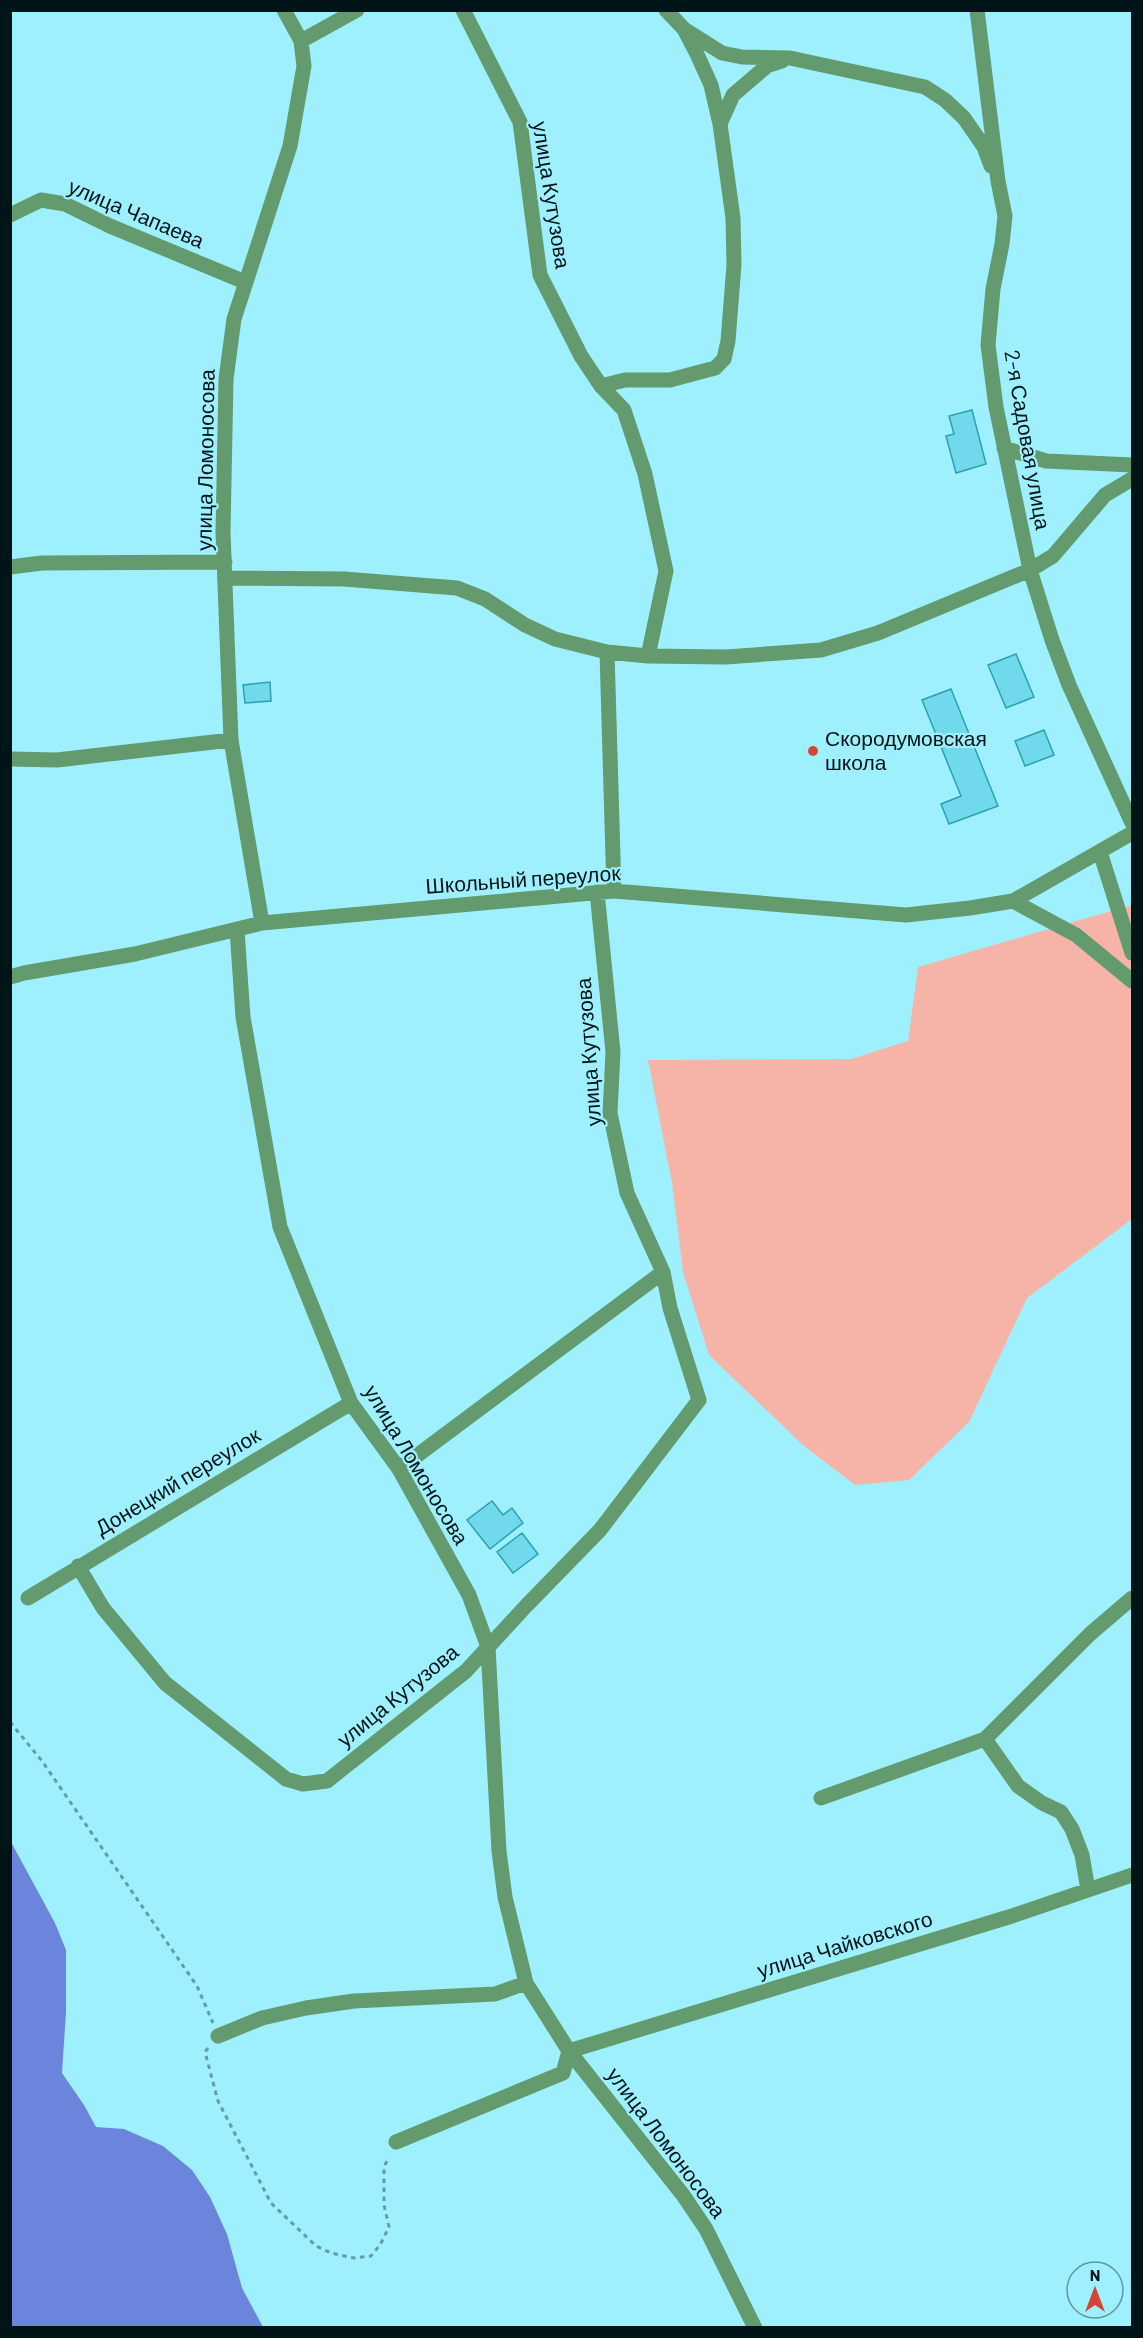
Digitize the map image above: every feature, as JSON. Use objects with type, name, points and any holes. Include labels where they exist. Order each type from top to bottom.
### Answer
[{"type":"street","name":"улица Ломоносова","points":[[262,923],[231,740],[223,531],[226,379],[234,319],[291,146],[304,66],[301,41],[284,10]]},
{"type":"street","points":[[301,41],[357,10]]},
{"type":"street","name":"улица Кутузова","points":[[463,10],[520,122],[540,275],[580,356],[601,386],[624,410],[645,474],[666,571],[648,656]]},
{"type":"street","points":[[666,10],[684,29],[722,53],[742,57],[790,58],[925,87],[945,100],[964,118],[984,147],[998,181]]},
{"type":"street","name":"2-я Садовая улица","points":[[977,10],[998,181],[1005,216],[993,289],[988,345],[996,407],[1030,570],[1052,640],[1069,685],[1132,823]]},
{"type":"street","points":[[601,386],[625,380],[670,380],[691,376],[715,368],[724,359],[728,340],[734,265],[733,218],[720,124],[711,85],[684,29]]},
{"type":"street","points":[[720,124],[733,95],[767,66],[790,58]]},
{"type":"street","name":"улица Чапаева","points":[[10,215],[41,200],[65,204],[110,226],[245,282]]},
{"type":"street","points":[[1004,448],[1046,461],[1132,465]]},
{"type":"street","points":[[226,578],[344,579],[457,588],[485,599],[525,626],[555,639],[607,652],[648,656],[726,657],[821,650],[878,633],[1030,570],[1053,556],[1105,495],[1132,479]]},
{"type":"street","points":[[10,567],[42,563],[225,562]]},
{"type":"street","points":[[607,652],[614,891]]},
{"type":"street","points":[[10,759],[57,760],[231,740]]},
{"type":"street","name":"Школьный переулок","points":[[10,977],[135,954],[262,923],[597,892],[614,891],[906,915],[1013,901],[1132,833]]},
{"type":"street","points":[[1100,852],[1125,923],[1132,953]]},
{"type":"street","name":"улица Кутузова","points":[[78,1566],[103,1608],[165,1683],[286,1779],[303,1784],[327,1781],[466,1671],[600,1530],[699,1400],[670,1308],[663,1272],[627,1192],[610,1113],[613,1052],[597,892]]},
{"type":"street","points":[[1013,901],[1076,935],[1132,981]]},
{"type":"street","name":"улица Ломоносова","points":[[237,930],[243,1017],[280,1227],[351,1403],[399,1468],[469,1595],[488,1647],[499,1851],[505,1897],[526,1983],[569,2051],[706,2229],[755,2328]]},
{"type":"street","points":[[399,1468],[663,1272]]},
{"type":"street","name":"Донецкий переулок","points":[[28,1598],[351,1403]]},
{"type":"street","points":[[821,1798],[985,1739],[1090,1634],[1132,1598]]},
{"type":"street","points":[[985,1739],[1018,1786],[1042,1803],[1061,1812],[1072,1829],[1082,1855],[1088,1890]]},
{"type":"street","name":"улица Чайковского","points":[[569,2051],[1012,1916],[1132,1875]]},
{"type":"street","points":[[218,2036],[262,2018],[306,2008],[354,2001],[495,1994],[526,1983]]},
{"type":"street","points":[[396,2142],[563,2073],[569,2051]]},
{"type":"shaded area","points":[[1132,905],[1132,1219],[1027,1298],[969,1422],[909,1480],[855,1485],[804,1446],[709,1355],[683,1272],[672,1183],[648,1060],[851,1059],[908,1041],[918,967]]},
{"type":"water","points":[[11,1842],[55,1923],[66,1950],[66,2012],[62,2073],[96,2127],[124,2129],[163,2146],[192,2170],[210,2197],[227,2234],[242,2288],[263,2327],[11,2327]]},
{"type":"building","points":[[972,410],[986,464],[956,473],[946,436],[954,434],[949,416]]},
{"type":"building","points":[[1016,654],[1034,697],[1006,708],[988,665]]},
{"type":"building","points":[[270,682],[271,701],[245,703],[243,685]]},
{"type":"building","points":[[951,689],[998,806],[949,824],[941,804],[961,796],[922,700]]},
{"type":"building","points":[[1044,730],[1054,755],[1025,766],[1015,741]]},
{"type":"building","points":[[492,1501],[503,1515],[512,1508],[523,1523],[490,1549],[467,1520]]},
{"type":"building","points":[[522,1533],[538,1554],[513,1573],[497,1552]]},
{"type":"place","name":"Скородумовская школа","points":[[813,751]]}]
